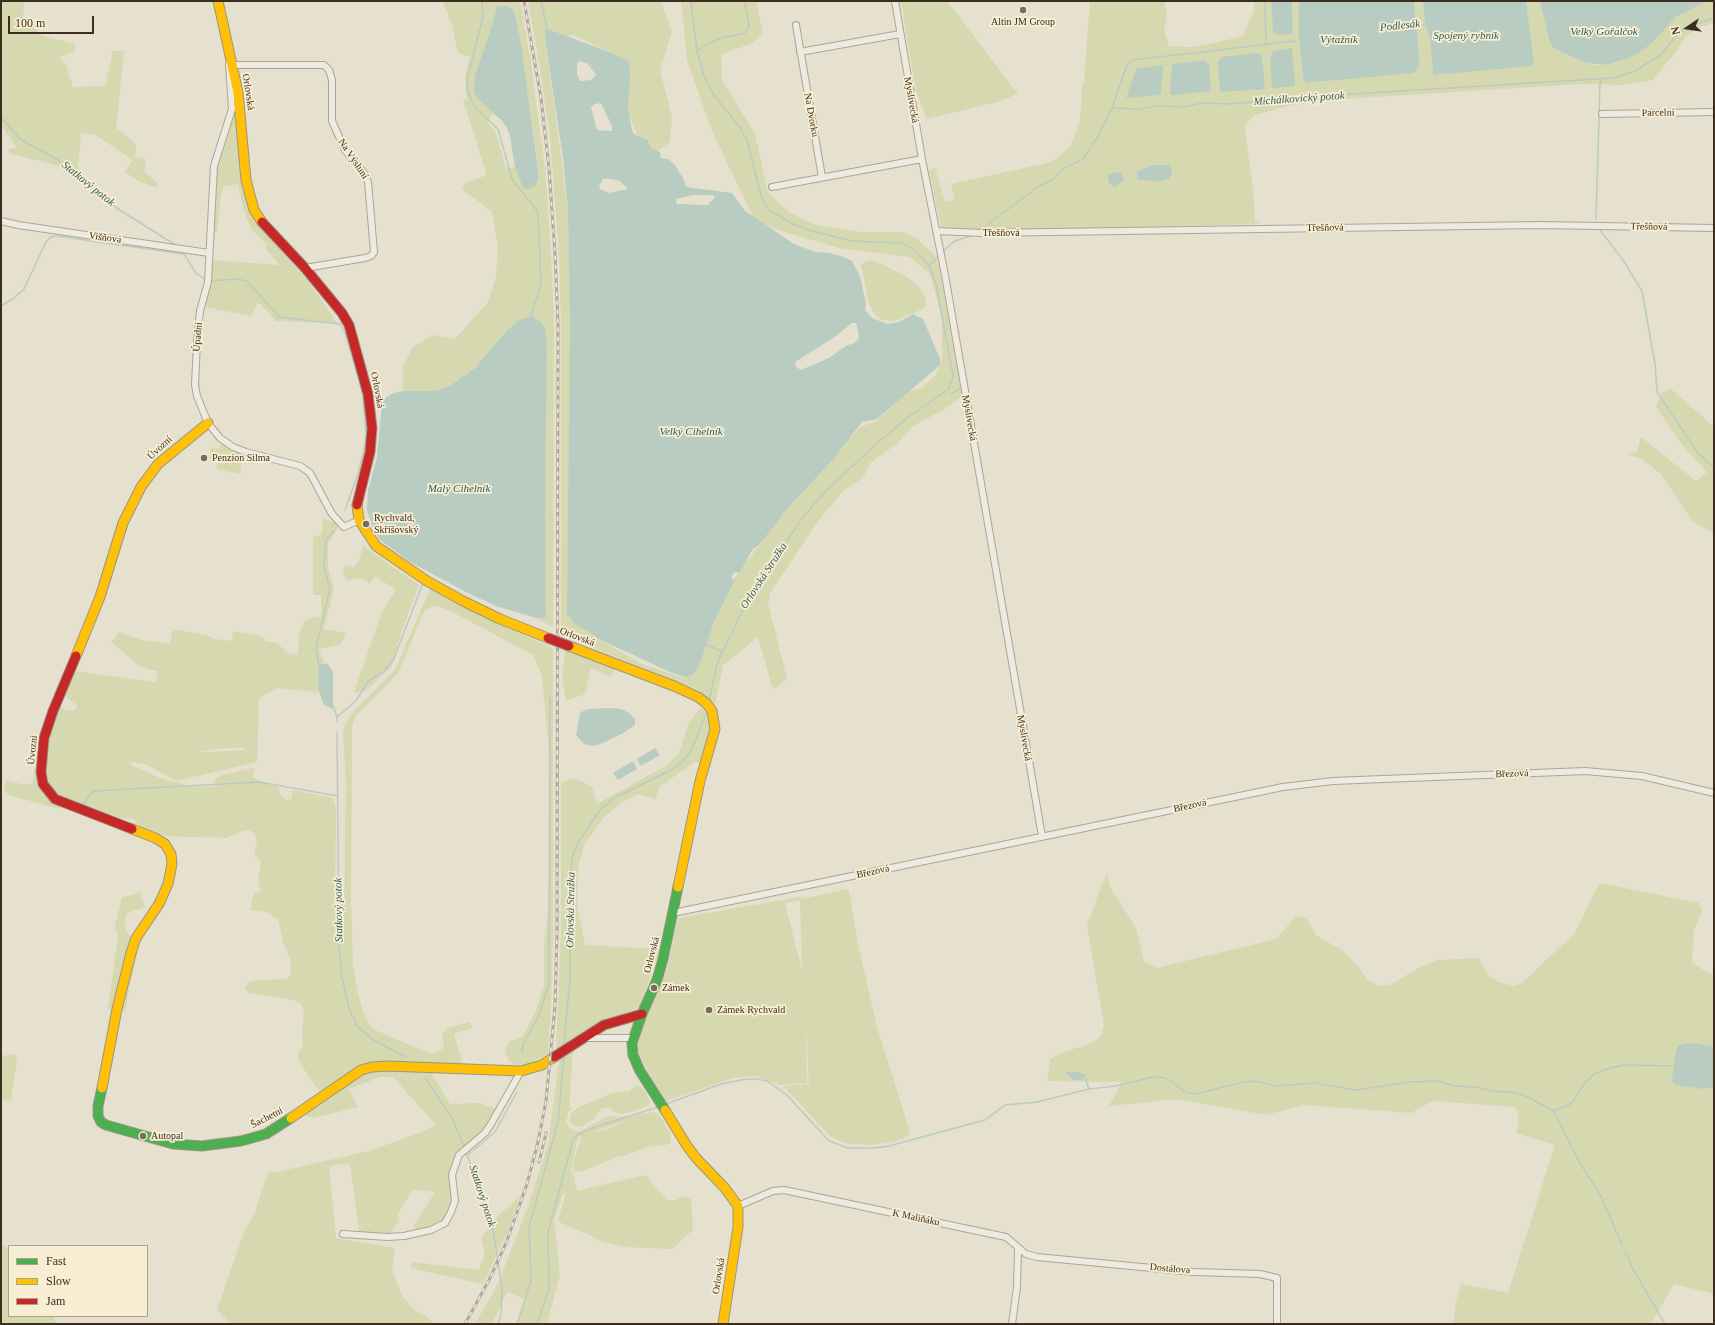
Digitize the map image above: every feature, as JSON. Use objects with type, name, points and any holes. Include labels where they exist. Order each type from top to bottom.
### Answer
[{"type":"main road","name":"Orlovská","points":[[218,1],[233,65],[241,112],[244,163],[250,197],[254,210],[263,224],[305,268],[342,313],[349,325],[368,394],[372,437],[370,452],[357,503],[359,520],[376,546],[427,581],[500,619],[674,686],[698,697],[709,707],[716,729],[700,781],[660,972],[633,1038],[633,1052],[640,1071],[687,1146],[697,1159],[724,1186],[738,1206],[738,1227],[723,1324]]},
{"type":"main road","name":"Úvozní","points":[[113,1034],[117,1009],[131,953],[136,938],[159,904],[168,884],[172,864],[171,854],[165,844],[155,838],[55,799],[43,784],[41,772],[44,738],[53,711],[100,596],[123,523],[140,488],[158,464],[208,423]]},
{"type":"main road","name":"Šachetní","points":[[113,1034],[98,1106],[98,1116],[101,1122],[106,1125],[173,1144],[190,1147],[214,1146],[266,1134],[283,1124],[361,1070],[372,1067],[521,1071],[542,1065],[604,1025],[642,1014]]},
{"type":"street","name":"Myslivecká","points":[[895,1],[922,159],[940,249],[1042,836]]},
{"type":"street","name":"Na Dvorku","points":[[796,25],[822,177]]},
{"type":"street","points":[[800,52],[900,34]]},
{"type":"street","name":"Úpadní","points":[[230,54],[229,74],[232,109],[214,166],[208,279],[200,311],[197,342],[195,385],[197,396],[208,423],[220,438],[233,447],[246,452],[300,466],[310,473],[332,514],[344,527],[359,520]]},
{"type":"street","name":"Na Výsluní","points":[[233,65],[324,65],[329,70],[332,80],[332,121],[345,150],[364,173],[368,182],[374,252],[371,256],[365,258],[305,268]]},
{"type":"street","name":"Parcelní","points":[[1602,114],[1714,112]]},
{"type":"street","points":[[772,187],[922,159]]},
{"type":"street","name":"Višňová","points":[[1,221],[18,225],[209,253]]},
{"type":"street","name":"Třešňová","points":[[936,231],[982,233],[1541,224],[1714,228]]},
{"type":"street","name":"Březová","points":[[673,914],[1283,787],[1333,781],[1585,771],[1642,776],[1714,793]]},
{"type":"street","points":[[585,1038],[633,1038]]},
{"type":"street","points":[[343,1234],[388,1237],[404,1236],[431,1230],[445,1223],[455,1201],[452,1175],[459,1155],[485,1133],[521,1071]]},
{"type":"street","name":"K Maliňáku","points":[[738,1206],[773,1191],[784,1190],[1006,1237],[1018,1249]]},
{"type":"street","points":[[1012,1324],[1017,1287],[1018,1249]]},
{"type":"street","name":"Dostálova","points":[[1018,1249],[1026,1254],[1037,1257],[1194,1272],[1260,1274],[1277,1278],[1277,1324]]},
{"type":"green space","points":[[1,1],[28,1],[24,2],[23,22],[37,30],[36,34],[75,44],[75,51],[59,57],[66,65],[73,87],[105,86],[113,51],[124,51],[116,128],[136,144],[135,157],[146,159],[144,172],[158,183],[156,187],[140,182],[125,172],[133,160],[94,134],[81,133],[78,170],[113,203],[115,207],[69,169],[9,153],[8,149],[17,148],[1,125]]},
{"type":"green space","points":[[443,1],[520,1],[531,63],[545,169],[551,254],[554,323],[553,627],[536,618],[542,618],[546,615],[545,511],[547,353],[527,317],[508,329],[475,368],[448,387],[435,391],[403,391],[403,366],[413,347],[433,335],[455,339],[488,302],[496,277],[498,248],[492,212],[462,189],[466,183],[487,175],[463,100],[467,99],[465,77],[470,57],[458,53],[452,25]],"holes":[[[497,6],[514,10],[536,150],[539,178],[538,183],[521,183],[515,167],[506,168],[496,133],[488,123],[493,112],[474,91],[475,75]]]},
{"type":"green space","points":[[528,1],[661,1],[672,32],[660,70],[672,117],[670,142],[657,151],[651,148],[647,139],[637,135],[630,117],[612,53],[573,35],[566,36],[561,34],[545,38],[568,210],[570,329],[569,618],[595,637],[644,665],[684,678],[696,672],[714,622],[735,581],[734,580],[738,573],[741,573],[745,564],[783,513],[830,464],[860,427],[877,421],[909,391],[921,388],[936,375],[942,359],[942,318],[930,274],[910,257],[839,248],[781,231],[760,223],[753,217],[712,131],[687,60],[681,1],[756,1],[763,33],[751,44],[721,54],[722,80],[755,134],[768,193],[789,212],[813,224],[860,232],[903,232],[916,238],[934,255],[939,265],[962,397],[913,426],[898,443],[870,463],[865,474],[860,480],[844,490],[818,521],[770,593],[768,603],[787,679],[773,690],[758,637],[723,665],[715,705],[699,690],[561,635],[561,323],[559,253],[550,136]]},
{"type":"green space","points":[[901,1],[947,1],[1018,94],[997,102],[927,119],[916,91]]},
{"type":"green space","points":[[1090,1],[1164,1],[1167,15],[1164,30],[1169,46],[1190,47],[1243,36],[1254,11],[1254,1],[1271,1],[1273,31],[1276,35],[1293,30],[1292,1],[1299,1],[1299,40],[1303,78],[1307,83],[1367,77],[1420,65],[1414,1],[1423,1],[1425,25],[1430,37],[1433,75],[1534,62],[1526,1],[1540,1],[1549,39],[1555,49],[1587,63],[1606,65],[1617,62],[1653,42],[1676,17],[1708,1],[1714,1],[1714,23],[1697,28],[1685,37],[1678,49],[1653,80],[1621,85],[1581,84],[1312,101],[1315,102],[1288,106],[1255,115],[1246,124],[1245,131],[1253,187],[1255,221],[1259,224],[1067,229],[969,229],[941,227],[929,170],[935,168],[945,202],[955,200],[951,184],[1047,163],[1057,158],[1070,147],[1080,121],[1082,88],[1084,82]],"holes":[[[1171,165],[1172,173],[1137,173],[1144,167]]]},
{"type":"green space","points":[[236,101],[240,165],[244,192],[255,219],[309,282],[337,323],[276,321],[258,302],[251,316],[205,307],[209,287],[211,260],[279,265],[265,247],[267,245],[251,229],[244,211],[238,184],[224,186],[221,194],[217,232],[213,232],[217,168]]},
{"type":"green space","points":[[869,260],[882,264],[907,277],[919,287],[926,299],[923,309],[894,321],[882,320],[874,313],[869,304],[861,264]]},
{"type":"green space","points":[[1671,389],[1714,427],[1714,533],[1693,522],[1661,474],[1642,459],[1626,454],[1637,452],[1641,437],[1696,481],[1707,472],[1680,442],[1656,407],[1662,392]]},
{"type":"green space","points":[[222,442],[243,454],[240,474],[216,469],[218,462],[209,459],[211,447],[219,449]]},
{"type":"green space","points":[[323,519],[338,523],[339,526],[328,543],[328,568],[334,588],[324,629],[346,633],[341,644],[319,649],[324,663],[319,665],[318,689],[316,692],[277,688],[259,698],[257,762],[176,781],[145,764],[130,762],[131,765],[160,778],[190,786],[213,787],[216,778],[222,775],[254,768],[253,778],[279,787],[279,793],[286,800],[291,799],[293,790],[333,798],[336,808],[335,892],[334,901],[332,903],[344,903],[346,783],[343,731],[350,715],[395,670],[431,587],[498,623],[553,648],[553,934],[551,1006],[548,1054],[529,1064],[514,1065],[509,1061],[505,1050],[509,1042],[523,1036],[535,1013],[544,985],[544,947],[548,911],[550,763],[542,676],[533,655],[462,617],[439,606],[431,607],[426,610],[398,673],[355,717],[352,727],[351,902],[353,965],[358,994],[365,1017],[373,1029],[431,1054],[444,1048],[442,1034],[447,1028],[470,1022],[472,1028],[454,1034],[463,1065],[386,1063],[321,1093],[301,1065],[298,1056],[298,1052],[303,1046],[302,1032],[304,1012],[301,1004],[294,1000],[249,993],[245,988],[247,983],[252,981],[283,979],[290,977],[291,974],[290,958],[283,942],[278,918],[272,917],[271,914],[266,912],[250,910],[254,892],[261,893],[258,880],[261,862],[254,854],[257,842],[255,833],[248,830],[239,832],[227,838],[161,836],[67,806],[59,808],[48,806],[9,795],[4,791],[6,782],[8,781],[31,784],[33,780],[40,736],[59,706],[66,710],[74,711],[78,706],[63,695],[74,671],[156,682],[158,671],[141,667],[110,641],[116,638],[118,632],[145,641],[170,643],[173,629],[207,635],[215,639],[232,641],[233,631],[262,636],[265,641],[277,643],[288,653],[298,655],[299,634],[305,621],[310,618],[321,616],[321,595],[313,595],[313,537],[322,534]],"holes":[[[221,748],[245,748],[244,750],[192,753]],[[117,818],[134,819],[139,823],[130,823]]]},
{"type":"green space","points":[[363,546],[419,585],[401,633],[391,667],[364,692],[354,692],[383,610],[396,590],[375,576],[370,584],[361,578],[347,580],[343,574],[345,565],[353,568],[360,559]]},
{"type":"green space","points":[[565,649],[616,668],[610,676],[591,668],[585,694],[566,701],[562,678]]},
{"type":"green space","points":[[701,707],[710,720],[711,731],[700,763],[695,762],[659,787],[656,799],[637,794],[623,802],[605,816],[584,845],[578,868],[577,905],[585,945],[660,949],[640,1007],[604,1023],[556,1050],[561,934],[561,782],[574,778],[592,787],[597,804],[667,765],[679,754],[689,722]]},
{"type":"green space","points":[[1107,874],[1111,889],[1136,928],[1144,961],[1157,968],[1276,939],[1296,916],[1306,918],[1317,936],[1342,950],[1359,967],[1367,979],[1378,986],[1390,985],[1420,967],[1437,960],[1478,958],[1489,976],[1498,982],[1514,986],[1522,983],[1575,933],[1600,883],[1699,903],[1702,910],[1694,930],[1692,962],[1703,970],[1714,974],[1714,1294],[1674,1284],[1651,1324],[1453,1324],[1461,1284],[1508,1293],[1555,1145],[1516,1133],[1519,1120],[1516,1107],[1433,1101],[1411,1113],[1304,1105],[1266,1115],[1177,1099],[1109,1106],[1122,1082],[1047,1081],[1050,1059],[1061,1053],[1092,1043],[1101,1036],[1104,1025],[1087,926]]},
{"type":"green space","points":[[848,889],[851,899],[857,940],[877,1027],[910,1132],[908,1136],[896,1141],[871,1145],[844,1143],[830,1136],[783,1086],[809,1084],[806,1019],[807,1083],[779,1085],[756,1076],[733,1078],[666,1101],[649,1074],[638,1051],[639,1035],[667,970],[678,918],[801,897],[801,899]],"holes":[[[800,900],[802,971],[785,903]]]},
{"type":"green space","points":[[140,892],[145,907],[127,913],[124,925],[138,953],[125,1012],[108,1008],[118,937],[115,926],[122,898]]},
{"type":"green space","points":[[573,1049],[569,1108],[573,1107],[568,1113],[566,1123],[569,1127],[575,1131],[580,1131],[608,1116],[619,1117],[655,1112],[660,1116],[670,1133],[671,1140],[670,1143],[666,1145],[651,1146],[624,1156],[620,1156],[583,1171],[573,1172],[573,1164],[582,1135],[577,1140],[571,1171],[574,1176],[577,1191],[644,1175],[650,1179],[652,1184],[668,1200],[674,1201],[684,1196],[691,1198],[692,1231],[671,1249],[625,1247],[599,1241],[592,1236],[559,1222],[566,1193],[563,1194],[554,1219],[560,1275],[547,1324],[516,1324],[525,1299],[507,1292],[492,1324],[475,1324],[498,1284],[527,1209],[548,1145],[559,1060]],"holes":[[[624,1121],[607,1130],[593,1132]]]},
{"type":"green space","points":[[14,1054],[17,1060],[11,1100],[1,1099],[1,1056]]},
{"type":"green space","points":[[375,1070],[415,1072],[430,1071],[450,1104],[479,1103],[497,1109],[483,1132],[459,1154],[448,1174],[451,1196],[449,1211],[443,1220],[417,1231],[414,1226],[435,1192],[413,1189],[397,1216],[400,1218],[395,1228],[389,1234],[374,1234],[359,1231],[350,1163],[329,1166],[336,1238],[395,1248],[392,1270],[402,1296],[415,1311],[424,1315],[435,1324],[231,1324],[217,1310],[244,1232],[254,1215],[268,1172],[277,1172],[369,1151],[422,1132],[436,1125],[393,1077],[380,1077],[349,1089],[358,1107],[313,1118],[303,1115],[361,1075]]},
{"type":"green space","points":[[636,1086],[640,1086],[646,1092],[650,1102],[648,1106],[623,1114],[614,1112],[610,1108],[603,1108],[594,1119],[583,1126],[575,1126],[569,1121],[571,1113],[579,1107],[612,1093],[628,1092]]},
{"type":"green space","points":[[520,1196],[507,1233],[483,1284],[411,1268],[411,1262],[479,1270],[485,1253],[481,1239],[494,1220]]},
{"type":"green space","points":[[1,1243],[8,1248],[8,1317],[55,1317],[54,1321],[64,1324],[1,1324]]},
{"type":"water","points":[[1271,1],[1292,1],[1293,30],[1291,34],[1276,35],[1273,31]]},
{"type":"water","name":"Výtažník","points":[[1299,1],[1414,1],[1420,66],[1413,73],[1306,83],[1303,78],[1299,40]]},
{"type":"water","name":"Spojený rybník","points":[[1423,1],[1526,1],[1534,62],[1531,66],[1433,75],[1430,37],[1425,25]]},
{"type":"water","name":"Velký Gořalčok","points":[[1540,1],[1708,1],[1676,17],[1653,42],[1640,52],[1629,58],[1606,65],[1587,63],[1555,49],[1549,39]]},
{"type":"water","points":[[497,6],[506,6],[514,10],[521,44],[539,178],[536,185],[529,189],[524,188],[515,167],[510,136],[507,128],[502,121],[477,98],[474,91],[475,75]]},
{"type":"water","name":"Velký Cihelník","points":[[545,28],[612,53],[629,62],[630,75],[628,108],[632,131],[635,135],[647,139],[651,148],[660,152],[661,158],[668,159],[675,165],[684,180],[686,187],[732,193],[745,211],[794,244],[815,252],[829,253],[852,261],[860,276],[866,304],[865,310],[872,318],[887,324],[899,322],[913,314],[923,319],[940,359],[940,365],[877,419],[862,422],[834,459],[783,513],[759,545],[752,550],[740,573],[734,572],[731,578],[735,580],[714,622],[698,669],[692,675],[685,677],[670,672],[603,641],[575,624],[567,614],[570,329],[568,210],[563,158],[545,38]],"holes":[[[579,61],[591,64],[596,75],[591,80],[580,81],[577,74],[577,64]],[[601,103],[612,126],[612,131],[597,130],[591,107],[595,104]],[[603,179],[611,179],[620,181],[627,189],[608,193],[600,189],[599,186]],[[693,195],[712,195],[715,197],[708,205],[677,204],[676,199]],[[852,323],[856,323],[859,339],[854,343],[846,346],[829,358],[801,370],[796,367],[795,362],[833,338]]]},
{"type":"water","points":[[1292,48],[1295,86],[1272,88],[1270,57],[1273,51]]},
{"type":"water","points":[[1259,53],[1262,58],[1265,89],[1220,92],[1218,62],[1222,57]]},
{"type":"water","points":[[1204,60],[1209,65],[1211,91],[1171,95],[1172,64]]},
{"type":"water","points":[[1163,65],[1161,94],[1126,98],[1136,69]]},
{"type":"water","points":[[1154,165],[1171,165],[1172,173],[1169,179],[1157,182],[1137,179],[1137,173],[1141,169]]},
{"type":"water","points":[[1118,172],[1122,173],[1124,180],[1115,187],[1108,181],[1108,174]]},
{"type":"water","name":"Malý Cihelník","points":[[532,316],[542,323],[546,331],[547,353],[545,511],[546,616],[542,618],[536,618],[496,606],[410,562],[379,539],[372,526],[367,510],[368,491],[377,457],[382,403],[385,398],[394,393],[403,391],[435,391],[448,387],[475,368],[508,329],[520,320]]},
{"type":"water","points":[[327,663],[333,672],[333,709],[324,705],[318,689],[319,665]]},
{"type":"water","points":[[609,708],[621,709],[629,713],[635,719],[635,725],[603,743],[593,746],[584,744],[576,735],[580,713],[585,710]]},
{"type":"water","points":[[655,748],[660,755],[641,766],[637,759]]},
{"type":"water","points":[[633,761],[637,769],[618,780],[613,773]]},
{"type":"water","points":[[1693,1043],[1714,1047],[1714,1087],[1704,1089],[1681,1086],[1674,1084],[1672,1080],[1678,1046]]},
{"type":"water","points":[[1066,1072],[1077,1072],[1087,1075],[1081,1080],[1073,1080]]},
{"type":"waterway","points":[[482,1],[483,17],[468,75],[467,90],[475,108],[498,129],[512,179],[538,212],[541,283],[531,317]]},
{"type":"waterway","points":[[541,1],[547,28]]},
{"type":"waterway","points":[[691,1],[697,51]]},
{"type":"waterway","name":"Orlovská Stružka","points":[[709,701],[717,664],[744,607],[800,521],[824,493],[877,443],[911,415],[949,389],[953,376],[936,284],[929,266],[922,257],[911,248],[901,243],[852,241],[812,231],[793,224],[769,210],[761,196],[747,140],[739,126],[714,95],[704,76],[697,51],[721,38],[745,33],[749,25],[744,1]]},
{"type":"waterway","points":[[1265,1],[1266,44]]},
{"type":"waterway","name":"Michálkovický potok","points":[[980,230],[1039,186],[1052,180],[1063,169],[1083,159],[1098,136],[1112,108],[1138,109],[1158,106],[1184,107],[1202,103],[1229,104],[1336,95],[1613,78],[1633,72],[1661,55],[1684,28],[1714,18]]},
{"type":"waterway","name":"Podlesák","points":[[1416,26],[1426,25]]},
{"type":"waterway","name":"Podlesák","points":[[1112,108],[1127,65],[1133,60],[1296,41]]},
{"type":"waterway","points":[[588,63],[595,72]]},
{"type":"waterway","points":[[1596,219],[1601,80]]},
{"type":"waterway","name":"Statkový potok","points":[[1,117],[20,139],[58,160],[115,207],[177,246]]},
{"type":"waterway","points":[[1600,230],[1623,260],[1642,291],[1655,364],[1657,392],[1697,452],[1714,468]]},
{"type":"waterway","name":"Michálkovický potok","points":[[943,252],[953,242],[972,235]]},
{"type":"waterway","points":[[1,306],[14,298],[24,289],[46,242],[51,237],[57,236],[183,254]]},
{"type":"waterway","name":"Statkový potok","points":[[182,251],[196,273],[206,280]]},
{"type":"waterway","name":"Michálkovický potok","points":[[929,266],[939,256]]},
{"type":"waterway","name":"Statkový potok","points":[[210,281],[237,279],[247,281],[279,317],[340,324],[345,333],[363,396],[366,434],[358,474],[345,510]]},
{"type":"waterway","name":"Michálkovický potok","points":[[951,394],[962,388]]},
{"type":"waterway","name":"Statkový potok","points":[[319,665],[316,648],[330,589],[324,566],[326,540],[334,531]]},
{"type":"waterway","points":[[337,717],[356,701],[368,681],[382,673],[393,661],[423,583]]},
{"type":"waterway","points":[[705,644],[723,652]]},
{"type":"waterway","points":[[522,1052],[523,1044],[538,1018],[549,984],[550,698]]},
{"type":"waterway","name":"Statkový potok","points":[[333,705],[337,722]]},
{"type":"waterway","name":"Orlovská Stružka","points":[[564,1045],[570,978],[571,869],[573,854],[579,841],[600,810],[614,798],[671,770],[683,761],[692,749],[707,711]]},
{"type":"waterway","name":"Statkový potok","points":[[337,732],[339,948],[342,978],[349,1008],[357,1026],[372,1039],[406,1057]]},
{"type":"waterway","points":[[84,804],[93,791],[259,782],[338,796]]},
{"type":"waterway","name":"Orlovská Stružka","points":[[517,1324],[531,1281],[529,1227],[558,1122],[564,1055]]},
{"type":"waterway","points":[[666,1104],[721,1084],[747,1079],[758,1079],[767,1081],[787,1095],[829,1141],[848,1148],[874,1148],[889,1146],[985,1120],[1005,1105],[1037,1102],[1089,1089],[1116,1086],[1149,1078],[1160,1077],[1168,1079],[1185,1092],[1195,1094],[1239,1083],[1255,1081],[1275,1086],[1314,1083],[1357,1090],[1408,1082],[1438,1081],[1454,1086],[1475,1087],[1493,1091],[1516,1093],[1528,1097],[1554,1111],[1572,1103],[1584,1084],[1594,1074],[1610,1068],[1623,1065],[1675,1066]]},
{"type":"waterway","points":[[1085,1078],[1089,1089]]},
{"type":"waterway","name":"Statkový potok","points":[[426,1079],[452,1118],[465,1148]]},
{"type":"waterway","points":[[469,1154],[495,1132],[517,1092]]},
{"type":"waterway","points":[[537,1324],[549,1288],[548,1232],[573,1140],[577,1135],[595,1127],[658,1107]]},
{"type":"waterway","points":[[1554,1111],[1580,1163],[1602,1198],[1622,1245]]},
{"type":"waterway","name":"Statkový potok","points":[[466,1151],[493,1229],[502,1288],[501,1315],[498,1324]]},
{"type":"waterway","points":[[1625,1251],[1632,1267],[1665,1324]]},
{"type":"railway","points":[[465,1324],[489,1280],[506,1243],[527,1184],[538,1142],[546,1101],[555,1006],[557,934],[558,323],[549,168],[541,98],[524,1]]},
{"type":"railway","points":[[539,1162],[546,1133]]},
{"type":"traffic: fast","points":[[665,1110],[640,1071],[633,1055],[632,1043],[642,1014],[657,980],[663,959],[678,887]]},
{"type":"traffic: fast","points":[[102,1088],[98,1106],[98,1116],[101,1122],[106,1125],[173,1144],[202,1146],[241,1141],[266,1134],[291,1118]]},
{"type":"traffic: slow","points":[[218,1],[238,92],[246,180],[254,210],[262,222]]},
{"type":"traffic: slow","points":[[76,656],[100,597],[123,523],[141,487],[158,464],[208,423]]},
{"type":"traffic: slow","points":[[357,505],[359,520],[376,546],[427,581],[463,601],[500,619],[548,638]]},
{"type":"traffic: slow","points":[[569,646],[674,686],[698,697],[706,703],[712,711],[715,729],[700,781],[678,887]]},
{"type":"traffic: slow","points":[[102,1088],[117,1009],[131,953],[136,938],[159,904],[168,884],[172,864],[171,854],[165,844],[155,838],[132,829]]},
{"type":"traffic: slow","points":[[291,1118],[361,1070],[372,1067],[387,1066],[521,1071],[542,1065],[554,1057]]},
{"type":"traffic: slow","points":[[665,1110],[687,1146],[697,1159],[724,1187],[738,1206],[738,1227],[723,1324]]},
{"type":"traffic: jam","points":[[262,222],[305,268],[342,313],[349,325],[368,394],[372,428],[370,452],[357,505]]},
{"type":"traffic: jam","points":[[548,638],[569,646]]},
{"type":"traffic: jam","points":[[76,656],[53,711],[44,738],[41,772],[43,784],[55,799],[132,829]]},
{"type":"traffic: jam","points":[[554,1057],[604,1025],[642,1014]]},
{"type":"place","name":"Altin JM Group","points":[[1023,10]]},
{"type":"place","name":"Penzion Silma","points":[[204,458]]},
{"type":"place","name":"Rychvald, Skříšovský","points":[[366,524]]},
{"type":"place","name":"Zámek","points":[[654,988]]},
{"type":"place","name":"Zámek Rychvald","points":[[709,1010]]},
{"type":"place","name":"Autopal","points":[[143,1136]]}]
